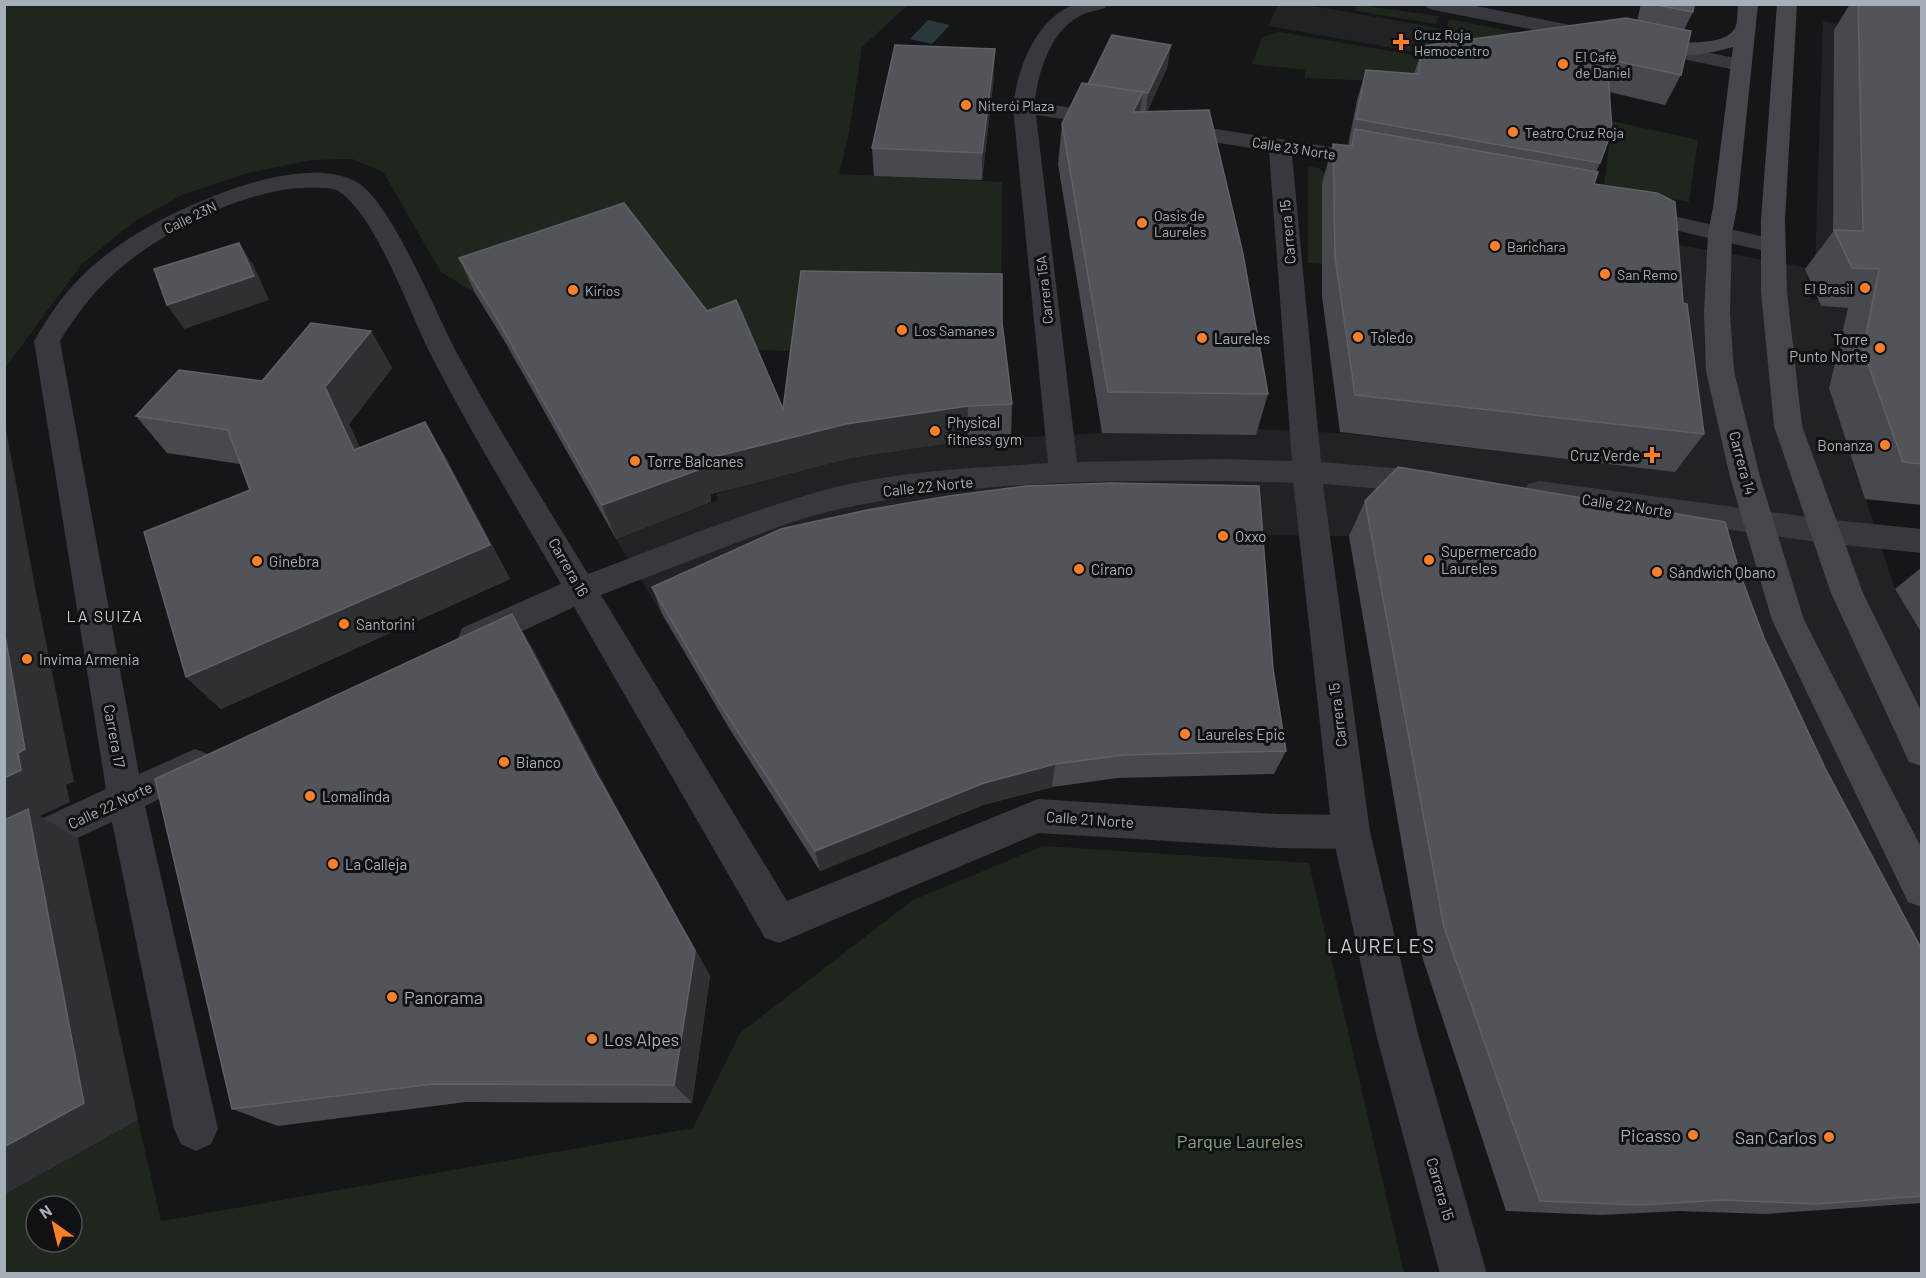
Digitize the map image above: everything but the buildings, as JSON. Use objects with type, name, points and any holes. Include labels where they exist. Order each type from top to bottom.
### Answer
[{"type":"main road","name":"Carrera 14","points":[[1748,4],[1725,208],[1720,233],[1717,313],[1720,371],[1745,477],[1788,620],[1922,889]]},
{"type":"main road","points":[[1787,4],[1779,95],[1773,292],[1788,426],[1824,531],[1868,641],[1922,751]]},
{"type":"main road","points":[[1654,48],[1685,48],[1728,42],[1738,38],[1745,27]]},
{"type":"street","name":"Carrera 15A","points":[[1064,473],[1024,107],[1024,89],[1028,73],[1045,42],[1062,21],[1072,13],[1098,4]]},
{"type":"street","points":[[1434,4],[1740,65]]},
{"type":"street","points":[[1024,107],[1129,122]]},
{"type":"street","name":"Calle 23 Norte","points":[[1152,126],[1392,164]]},
{"type":"street","name":"Carrera 15","points":[[1280,145],[1307,472],[1351,832],[1397,1034],[1464,1274]]},
{"type":"street","name":"Calle 23N","points":[[48,341],[65,312],[91,281],[122,255],[201,209],[296,180],[321,180],[348,186],[367,205]]},
{"type":"street","name":"Carrera 16","points":[[367,205],[380,226],[444,354],[779,924]]},
{"type":"street","points":[[1615,209],[1773,246]]},
{"type":"street","name":"Carrera 17","points":[[48,341],[125,797],[196,1129]]},
{"type":"street","name":"Calle 22 Norte","points":[[452,648],[582,589],[756,523],[838,498],[924,483],[1064,473],[1221,470],[1307,472],[1462,485]]},
{"type":"street","name":"Calle 22 Norte","points":[[1510,489],[1760,523],[1922,541]]},
{"type":"street","name":"Calle 22 Norte","points":[[4,855],[223,752]]},
{"type":"street","name":"Calle 21 Norte","points":[[779,924],[1038,816],[1278,831],[1351,832]]},
{"type":"shaded area","name":"Cruz Roja Hemocentro","points":[[1301,4],[1445,29],[1438,56],[1268,26],[1278,5]]},
{"type":"shaded area","points":[[928,20],[950,25],[932,44],[910,39]]},
{"type":"shaded area","points":[[1823,21],[1909,38],[1819,277],[1807,276],[1811,299],[1818,300],[1821,306],[1848,308],[1829,386],[1895,589],[1921,634],[1921,1071],[1375,509],[1349,536],[1251,535],[662,614],[616,539],[718,500],[716,494],[736,487],[850,458],[967,440],[1102,433],[1255,429],[1340,433],[1674,471],[1652,240],[1815,269]]},
{"type":"green space","points":[[4,5],[908,5],[862,47],[849,133],[839,174],[1002,182],[1001,310],[801,351],[750,350],[536,396],[507,348],[672,288],[634,238],[475,293],[441,272],[383,172],[352,159],[312,160],[248,173],[182,195],[135,221],[82,264],[5,368]]},
{"type":"green space","points":[[1357,5],[1439,16],[1436,24],[1355,11]]},
{"type":"green space","points":[[1449,19],[1565,42],[1442,59],[1453,30],[1447,26]]},
{"type":"green space","points":[[1279,32],[1432,58],[1446,84],[1305,78],[1305,70],[1252,64],[1262,37]]},
{"type":"green space","points":[[1612,121],[1698,140],[1689,202],[1604,187]]},
{"type":"green space","points":[[1308,167],[1319,168],[1336,184],[1322,183],[1322,264],[1308,263]]},
{"type":"green space","name":"Parque Laureles","points":[[1043,846],[1309,863],[1404,1273],[5,1273],[4,1195],[138,1120],[161,1221],[693,1128],[740,1033],[913,900]]},
{"type":"place","name":"Cruz Roja Hemocentro","points":[[1401,42]]},
{"type":"place","name":"El Café de Daniel","points":[[1563,64]]},
{"type":"place","name":"Niterói Plaza","points":[[966,105]]},
{"type":"place","name":"Teatro Cruz Roja","points":[[1513,132]]},
{"type":"place","name":"Oasis de Laureles","points":[[1142,223]]},
{"type":"place","name":"Barichara","points":[[1495,246]]},
{"type":"place","name":"San Remo","points":[[1605,274]]},
{"type":"place","name":"El Brasil","points":[[1865,288]]},
{"type":"place","name":"Kirios","points":[[573,290]]},
{"type":"place","name":"Los Samanes","points":[[902,330]]},
{"type":"place","name":"Toledo","points":[[1358,337]]},
{"type":"place","name":"Laureles","points":[[1202,338]]},
{"type":"place","name":"Torre Punto Norte","points":[[1880,348]]},
{"type":"place","name":"Physical fitness gym","points":[[935,431]]},
{"type":"place","name":"Bonanza","points":[[1885,445]]},
{"type":"place","name":"Cruz Verde","points":[[1652,455]]},
{"type":"place","name":"Torre Balcanes","points":[[635,461]]},
{"type":"place","name":"Oxxo","points":[[1223,536]]},
{"type":"place","name":"Supermercado Laureles","points":[[1429,560]]},
{"type":"place","name":"Ginebra","points":[[257,561]]},
{"type":"place","name":"Cirano","points":[[1079,569]]},
{"type":"place","name":"Sándwich Qbano","points":[[1657,572]]},
{"type":"place","name":"Santorini","points":[[344,624]]},
{"type":"place","name":"Invima Armenia","points":[[27,659]]},
{"type":"place","name":"Laureles Epic","points":[[1185,734]]},
{"type":"place","name":"Bianco","points":[[504,762]]},
{"type":"place","name":"Lomalinda","points":[[310,796]]},
{"type":"place","name":"La Calleja","points":[[333,864]]},
{"type":"place","name":"Panorama","points":[[392,997]]},
{"type":"place","name":"Los Alpes","points":[[592,1039]]},
{"type":"place","name":"Picasso","points":[[1693,1135]]},
{"type":"place","name":"San Carlos","points":[[1829,1137]]},
{"type":"district","name":"LA SUIZA","points":[[105,615]]},
{"type":"district","name":"LAURELES","points":[[1381,945]]}]
